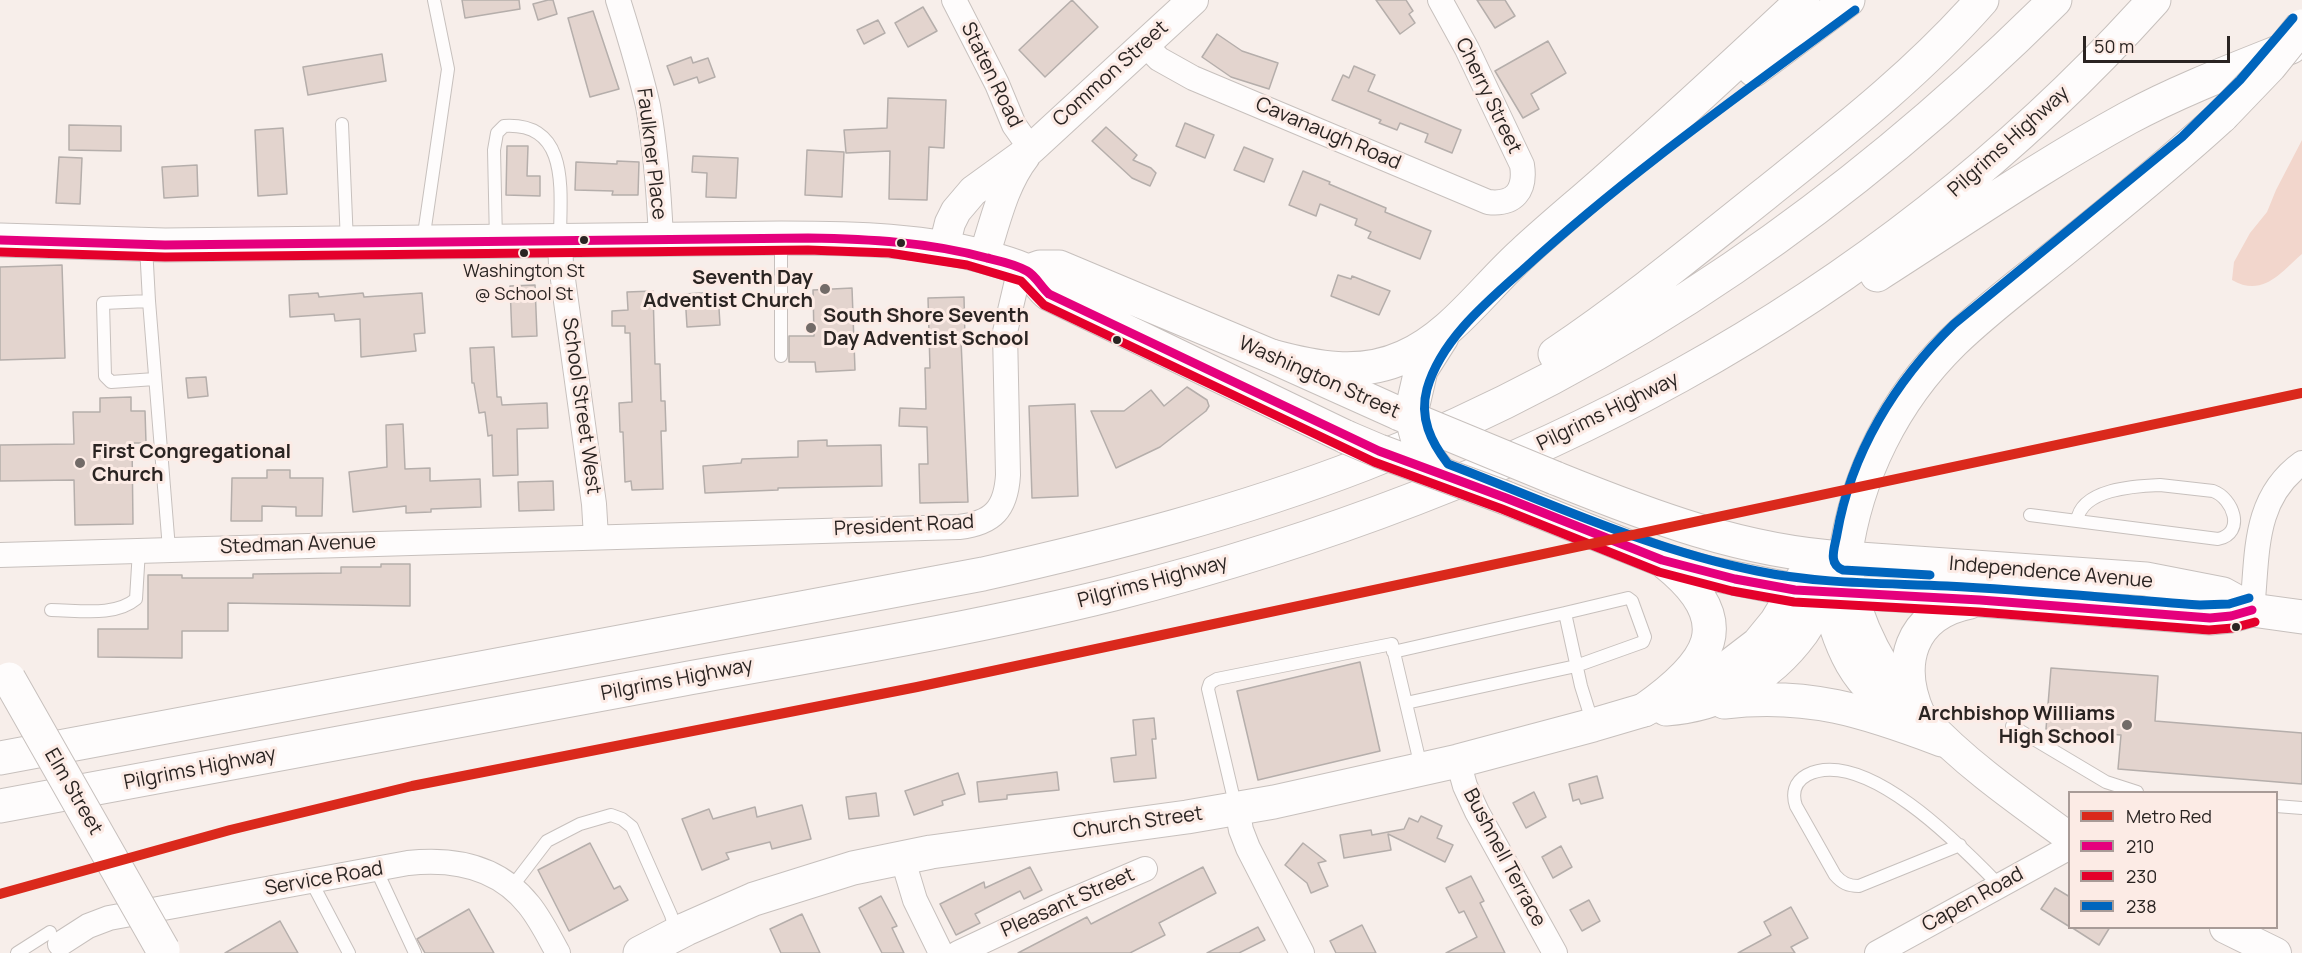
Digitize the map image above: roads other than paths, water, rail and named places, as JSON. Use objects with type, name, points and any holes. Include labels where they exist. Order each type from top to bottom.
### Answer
[{"type":"main road","points":[[1271,356],[1332,369],[1370,368],[1393,362],[1415,351],[1456,319],[1523,253],[1803,0]]},
{"type":"main road","points":[[1606,180],[1848,0]]},
{"type":"main road","points":[[1397,451],[1554,354],[1637,296],[1890,93],[1948,37],[1982,0]]},
{"type":"main road","points":[[0,758],[983,574],[1086,550],[1194,521],[1286,492],[1397,451],[1481,414],[1563,372],[1658,317],[1750,256],[1845,187],[1980,72],[2055,0]]},
{"type":"main road","name":"Pilgrims Highway","points":[[0,806],[966,627],[1107,596],[1245,557],[1400,504],[1516,458],[1647,394],[1720,354],[1789,312],[1863,261],[1935,207],[1992,160],[2096,62],[2154,0]]},
{"type":"main road","name":"Church Street","points":[[1644,710],[1695,706],[1737,690],[1773,665],[1801,634],[1824,592],[1836,549],[1885,433],[1906,398],[1930,366],[1967,329],[2150,180],[2222,116],[2270,66],[2302,26]]},
{"type":"main road","points":[[1647,394],[1746,350],[1829,306],[2065,155],[2126,119],[2200,83],[2302,42]]},
{"type":"main road","name":"Washington Street","points":[[0,240],[146,244],[841,238],[944,247],[984,256],[1024,270],[1042,290],[1049,294],[1379,451],[1662,560],[1744,581],[1824,592]]},
{"type":"main road","name":"Washington Street","points":[[1024,270],[1059,267],[1645,514],[1743,543],[1836,549]]},
{"type":"main road","points":[[1441,474],[1420,447],[1408,414],[1421,370],[1456,319]]},
{"type":"main road","name":"Independence Avenue","points":[[1836,549],[2146,579],[2223,594],[2252,610],[2302,617]]},
{"type":"main road","points":[[1644,710],[1688,675],[1702,656],[1710,635],[1702,601],[1688,583],[1662,560]]},
{"type":"main road","name":"Church Street","points":[[640,953],[739,905],[829,874],[902,857],[1237,809],[1422,770],[1644,710],[1716,673],[1749,652],[1767,634],[1824,592]]},
{"type":"main road","name":"Independence Avenue","points":[[1824,592],[1980,600],[2210,618],[2231,616],[2252,610]]},
{"type":"main road","points":[[1919,716],[1909,691],[1907,668],[1908,656],[1917,637],[1940,613],[1960,604],[1980,600]]},
{"type":"main road","name":"Elm Street","points":[[4,670],[164,951]]},
{"type":"main road","points":[[1695,706],[1763,699],[1814,702],[1867,713],[1942,740]]},
{"type":"street","name":"Faulkner Place","points":[[618,0],[638,64],[651,124],[659,188],[661,239]]},
{"type":"street","name":"Staten Road","points":[[954,0],[997,84],[1014,125],[1031,149]]},
{"type":"street","name":"Common Street","points":[[944,247],[950,223],[959,206],[983,183],[1031,149],[1193,0]]},
{"type":"street","name":"Cherry Street","points":[[1440,0],[1467,49],[1522,165],[1524,180],[1517,194]]},
{"type":"street","name":"Cavanaugh Road","points":[[1144,44],[1160,59],[1187,75],[1488,202],[1503,202],[1517,194]]},
{"type":"street","name":"Common Street","points":[[984,256],[1012,174],[1031,149]]},
{"type":"street","name":"School Street West","points":[[560,240],[561,265],[594,504],[596,537]]},
{"type":"street","name":"President Road","points":[[596,537],[959,527],[986,520],[999,509],[1008,484],[1005,332],[1024,270]]},
{"type":"street","points":[[2252,610],[2247,527],[2265,510],[2274,491],[2286,476],[2302,463]]},
{"type":"street","name":"Stedman Avenue","points":[[0,555],[596,537]]},
{"type":"street","points":[[1824,592],[1855,608],[1868,640],[1890,676],[1919,716],[1942,740]]},
{"type":"street","points":[[1824,592],[1839,642],[1862,681],[1891,709],[1942,740],[2068,836]]},
{"type":"street","name":"Bushnell Terrace","points":[[1458,761],[1465,786],[1477,812],[1555,953]]},
{"type":"street","points":[[1237,809],[1241,830],[1248,848],[1302,953]]},
{"type":"street","name":"Capen Road","points":[[1877,953],[2068,848]]},
{"type":"street","points":[[902,857],[915,900],[941,953]]},
{"type":"street","name":"Service Road","points":[[59,943],[88,926],[109,918],[415,862],[450,862],[487,873],[511,888],[536,915],[558,953]]},
{"type":"street","name":"Pleasant Street","points":[[958,953],[1145,869]]},
{"type":"street","points":[[2229,929],[2276,953]]},
{"type":"lane","points":[[423,242],[448,69],[434,0]]},
{"type":"lane","points":[[342,124],[347,243]]},
{"type":"lane","points":[[496,241],[494,150],[497,133],[504,126],[517,125],[533,129],[553,147],[560,174],[560,240]]},
{"type":"lane","points":[[781,238],[781,357]]},
{"type":"lane","points":[[146,244],[155,379],[178,549]]},
{"type":"lane","points":[[149,301],[103,303],[105,376],[111,382],[155,379]]},
{"type":"lane","points":[[2030,515],[2077,521],[2218,539],[2247,527],[2221,494],[2213,491],[2160,485],[2099,495],[2084,504],[2077,521]]},
{"type":"lane","points":[[51,610],[112,610],[127,606],[136,599],[139,550]]},
{"type":"lane","points":[[1394,652],[1628,598],[1632,601],[1645,637],[1643,642],[1576,666],[1406,703]]},
{"type":"lane","points":[[1565,613],[1576,666],[1593,725]]},
{"type":"lane","points":[[1237,809],[1208,689],[1210,683],[1217,679],[1392,644],[1422,770]]},
{"type":"lane","points":[[2012,726],[2106,782],[2134,791]]},
{"type":"lane","points":[[1960,845],[1859,886],[1850,886],[1835,875],[1792,795],[1796,785],[1806,775],[1828,770],[1844,772],[1874,782],[1894,792],[1960,845],[2000,886]]},
{"type":"lane","points":[[2278,806],[2302,808]]},
{"type":"lane","points":[[511,888],[547,842],[580,824],[611,815],[622,819],[632,827],[671,915],[676,934]]},
{"type":"lane","points":[[376,869],[415,953]]},
{"type":"lane","points":[[311,881],[349,953]]},
{"type":"lane","points":[[17,953],[59,943]]},
{"type":"metro line","name":"Red","points":[[0,894],[230,830],[412,786],[917,687],[2302,393]]},
{"type":"place","name":"Washington St @ School St","points":[[524,253]]},
{"type":"place","name":"Seventh Day Adventist Church","points":[[825,289]]},
{"type":"place","name":"South Shore Seventh Day Adventist School","points":[[811,328]]},
{"type":"place","name":"First Congregational Church","points":[[80,463]]},
{"type":"place","name":"Archbishop Williams High School","points":[[2127,725]]}]
